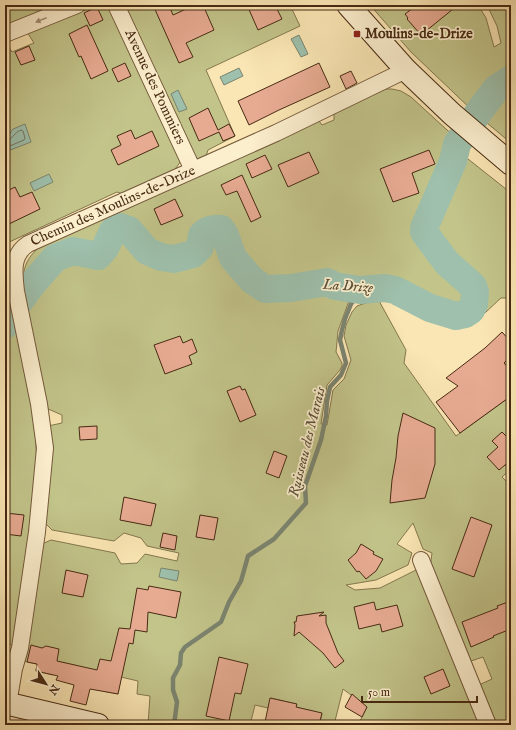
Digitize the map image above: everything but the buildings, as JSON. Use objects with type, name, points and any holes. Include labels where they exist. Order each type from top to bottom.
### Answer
[{"type":"main road","points":[[348,5],[406,70],[452,114],[511,164]]},
{"type":"main road","points":[[6,703],[98,725]]},
{"type":"street","points":[[5,34],[77,5]]},
{"type":"street","name":"Avenue des Pommiers","points":[[116,5],[193,170]]},
{"type":"street","name":"Chemin des Moulins-de-Drize","points":[[6,703],[20,648],[37,532],[45,448],[39,404],[16,291],[14,274],[18,253],[23,248],[42,238],[276,133],[406,70]]},
{"type":"street","points":[[421,560],[488,725]]},
{"type":"street","points":[[5,652],[14,669]]},
{"type":"green space","points":[[5,5],[58,5],[5,25]]},
{"type":"green space","points":[[98,5],[112,7],[181,161],[173,172],[123,194],[117,192],[5,244],[5,41],[12,52],[34,43],[27,32]]},
{"type":"green space","points":[[123,5],[290,5],[300,26],[206,70],[235,136],[208,150],[206,156],[199,160],[193,157]]},
{"type":"green space","points":[[370,5],[478,5],[486,18],[494,47],[501,43],[497,26],[487,5],[511,5],[511,143],[474,112],[411,52]]},
{"type":"green space","points":[[385,89],[401,91],[411,97],[458,140],[463,155],[511,193],[511,298],[501,298],[474,322],[462,327],[453,327],[436,322],[391,299],[378,299],[406,350],[404,363],[456,436],[511,396],[511,459],[505,465],[510,470],[502,477],[508,483],[511,482],[511,725],[493,725],[479,685],[492,679],[483,657],[468,662],[430,568],[432,553],[423,549],[413,523],[397,544],[412,553],[408,565],[376,580],[346,585],[355,590],[380,588],[416,570],[422,574],[439,615],[439,628],[443,629],[483,725],[358,725],[367,707],[343,689],[334,725],[319,725],[322,714],[296,707],[296,704],[271,698],[268,708],[255,705],[250,725],[236,722],[235,725],[148,725],[150,696],[137,694],[138,681],[121,677],[118,694],[74,685],[78,666],[61,662],[60,667],[53,675],[36,671],[37,664],[23,661],[42,544],[51,540],[115,553],[121,564],[137,563],[145,554],[177,561],[179,553],[147,546],[141,538],[124,533],[114,541],[52,530],[44,522],[52,460],[48,426],[62,423],[62,415],[46,408],[23,286],[25,267],[30,257],[44,243],[317,118],[322,125],[334,120],[336,110]],"holes":[[[364,295],[377,299],[357,306],[352,312],[346,325],[344,336],[351,360],[344,379],[333,390],[327,425],[321,424],[327,385],[342,366],[336,352],[338,331],[350,298]]]},
{"type":"green space","points":[[5,271],[34,403],[37,467],[32,518],[14,644],[7,645],[5,638]]},
{"type":"water","points":[[299,35],[308,54],[301,57],[291,39]]},
{"type":"water","points":[[239,68],[243,76],[224,85],[220,77]]},
{"type":"water","points":[[178,90],[187,109],[179,112],[171,94]]},
{"type":"water","points":[[25,124],[31,142],[5,152],[5,138],[13,129]]},
{"type":"water","points":[[49,174],[53,182],[34,191],[30,183]]},
{"type":"water","points":[[161,568],[179,571],[177,581],[159,577]]},
{"type":"waterway","name":"La Drize","points":[[5,325],[11,313],[34,282],[55,258],[73,251],[98,256],[105,248],[113,231],[120,227],[129,230],[147,251],[161,257],[174,259],[193,254],[200,247],[202,235],[204,233],[213,229],[221,229],[225,235],[233,258],[252,280],[265,289],[291,288],[327,282],[335,286],[360,290],[385,288],[395,290],[430,308],[456,316],[465,314],[471,310],[474,304],[475,292],[473,286],[447,263],[424,232],[424,228],[453,161],[457,144],[496,89],[511,79]]},
{"type":"waterway","name":"Ruisseau des Marais","points":[[174,725],[177,702],[173,690],[173,678],[180,665],[181,653],[185,647],[221,622],[229,602],[241,581],[248,556],[274,539],[306,503],[305,486],[321,440],[330,387],[341,375],[346,363],[340,340],[342,330],[351,304],[360,290]]},
{"type":"place","name":"Moulins-de-Drize","points":[[357,34]]}]
